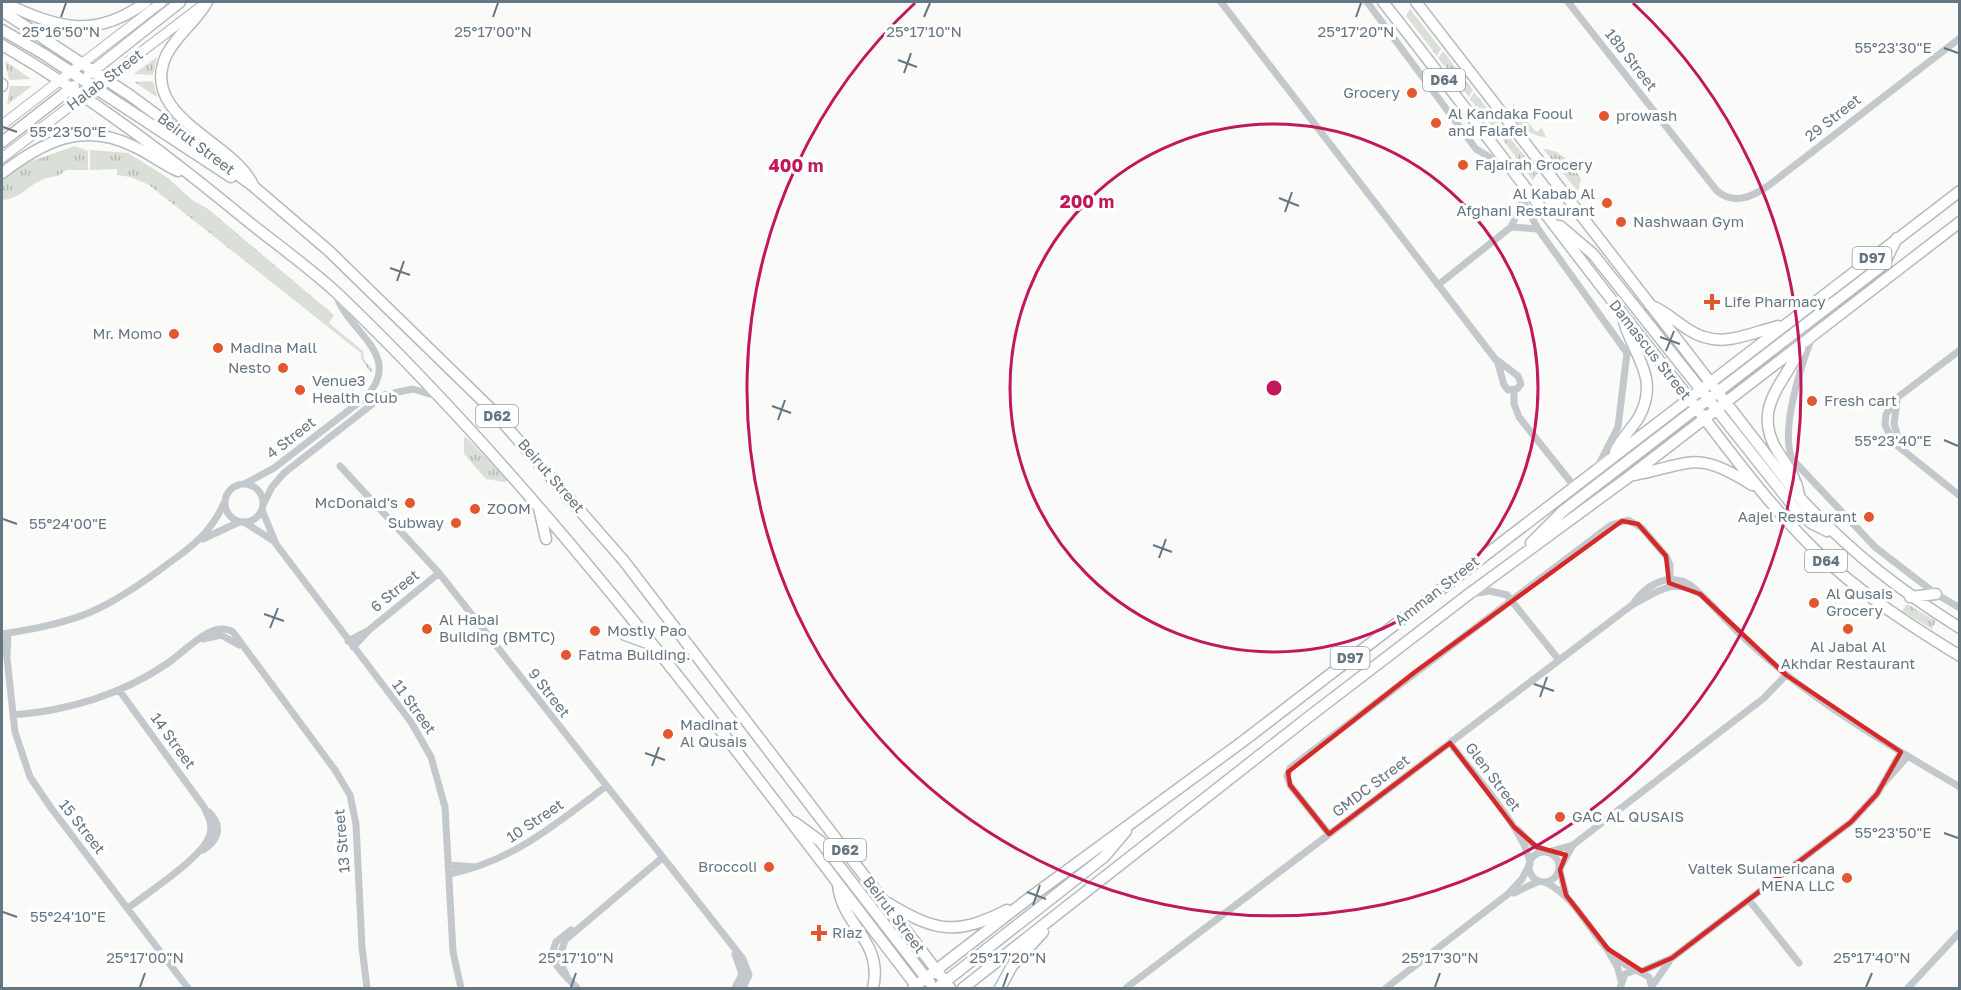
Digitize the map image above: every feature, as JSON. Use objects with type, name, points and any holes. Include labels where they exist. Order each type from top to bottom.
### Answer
[{"type":"main road","points":[[2,2],[44,22],[82,28],[120,18],[146,2]]},
{"type":"main road","points":[[2,142],[180,2]]},
{"type":"main road","points":[[207,2],[195,20],[171,46],[162,71],[163,88],[177,114],[237,162],[253,186]]},
{"type":"main road","name":"Damascus Street","points":[[1383,2],[1554,222],[1623,316],[1760,490],[1796,531],[1842,575],[1886,609],[1959,656]]},
{"type":"main road","name":"Damascus Street","points":[[1416,2],[1799,497],[1868,565],[1910,597],[1959,628]]},
{"type":"main road","name":"Beirut Street","points":[[2,11],[106,79],[253,186],[329,251],[491,409],[546,469],[624,561],[883,900],[936,971],[942,987]]},
{"type":"main road","points":[[2,30],[71,72],[227,176],[253,186]]},
{"type":"main road","name":"Beirut Street","points":[[2,45],[71,88],[194,176],[335,292],[441,398],[538,504],[655,646],[838,882],[916,988]]},
{"type":"main road","points":[[2,173],[45,143],[85,135],[124,142],[168,166],[194,176]]},
{"type":"main road","name":"Amman Street","points":[[916,988],[1028,899],[1242,742],[1959,191]]},
{"type":"main road","points":[[1554,222],[1575,236],[1593,254],[1799,513],[1818,527],[1833,533]]},
{"type":"main road","name":"Amman Street","points":[[963,988],[1469,594],[1630,476],[1959,222]]},
{"type":"main road","points":[[1524,553],[1563,511],[1884,264],[1892,253],[1897,238]]},
{"type":"main road","points":[[1649,305],[1669,315],[1694,334],[1716,341],[1740,339],[1785,325]]},
{"type":"main road","points":[[1613,455],[1638,418],[1646,394],[1645,369],[1626,328],[1623,316]]},
{"type":"main road","points":[[1799,497],[1794,477],[1774,444],[1768,418],[1772,396],[1801,345]]},
{"type":"main road","points":[[1630,476],[1677,463],[1699,462],[1729,471],[1760,490]]},
{"type":"main road","points":[[538,504],[546,539]]},
{"type":"main road","points":[[1910,597],[1936,594]]},
{"type":"main road","points":[[625,635],[655,646]]},
{"type":"main road","points":[[790,820],[820,841],[926,979],[942,987],[1104,857],[1131,823]]},
{"type":"main road","points":[[838,882],[842,903],[872,953],[875,973],[873,988]]},
{"type":"main road","points":[[883,900],[921,922],[954,929],[981,923],[1028,899]]},
{"type":"main road","points":[[1000,988],[1012,966],[1046,930],[1053,918]]},
{"type":"street","name":"Halab Street","points":[[2,126],[162,2]]},
{"type":"street","name":"Halab Street","points":[[2,158],[207,2]]},
{"type":"street","points":[[1221,2],[1496,360],[1520,378],[1521,384],[1514,390],[1508,390],[1504,385],[1496,360]]},
{"type":"street","points":[[1367,2],[1476,149],[1491,158],[1505,158]]},
{"type":"street","name":"18b Street","points":[[1568,2],[1717,191]]},
{"type":"street","name":"29 Street","points":[[1717,191],[1728,198],[1739,199],[1762,189],[1959,38]]},
{"type":"street","points":[[1438,285],[1511,227],[1523,201],[1525,186]]},
{"type":"street","points":[[1523,201],[1538,229],[1627,353],[1617,431],[1598,467]]},
{"type":"street","points":[[1511,227],[1538,229]]},
{"type":"street","name":"4 Street","points":[[246,483],[274,468],[366,397],[377,383],[380,365],[375,349],[346,316],[335,292]]},
{"type":"street","points":[[1813,336],[1795,388],[1789,445],[1792,459],[1875,547],[1936,594],[1959,608]]},
{"type":"street","points":[[1959,350],[1898,397],[1894,424],[1902,449],[1959,496]]},
{"type":"street","name":"4 Street","points":[[263,507],[272,487],[284,472],[384,396],[413,389],[441,398]]},
{"type":"street","points":[[1514,390],[1514,404],[1520,417],[1574,486]]},
{"type":"street","name":"9 Street","points":[[340,466],[439,573],[733,949],[748,969],[747,981],[743,988]]},
{"type":"street","points":[[5,633],[54,626],[98,610],[139,586],[200,540],[241,522],[255,519],[263,507],[257,488],[246,483],[232,487],[200,540]]},
{"type":"street","points":[[224,503],[230,517],[241,522]]},
{"type":"street","name":"11 Street","points":[[263,507],[276,544],[411,722],[431,757],[442,794],[454,963],[461,988]]},
{"type":"street","points":[[1329,834],[1290,785],[1287,776],[1290,768],[1611,525],[1622,520],[1638,524],[1666,556],[1671,565],[1670,579]]},
{"type":"street","name":"11 Street","points":[[241,522],[276,544]]},
{"type":"street","name":"6 Street","points":[[350,644],[439,573]]},
{"type":"street","name":"GMDC Street","points":[[1632,605],[1653,584],[1670,579],[1687,582],[1786,675],[1838,713],[1959,787]]},
{"type":"street","name":"GMDC Street","points":[[1126,988],[1632,605],[1666,586],[1687,587],[1700,594]]},
{"type":"street","points":[[1469,594],[1498,591],[1513,600],[1559,660]]},
{"type":"street","name":"15 Street","points":[[5,633],[13,715],[21,755],[36,789],[188,988]]},
{"type":"street","name":"13 Street","points":[[13,715],[54,709],[119,690],[157,671],[198,642],[221,635],[230,638],[248,653],[335,770],[350,795],[356,824],[362,947],[367,988]]},
{"type":"street","name":"15 Street","points":[[2,641],[7,658]]},
{"type":"street","points":[[1386,988],[1508,894],[1522,879],[1537,853],[1573,845],[1764,698],[1786,675]]},
{"type":"street","name":"14 Street","points":[[119,690],[216,821],[218,832],[214,843],[193,856],[128,908]]},
{"type":"street","name":"Glen Street","points":[[1450,743],[1514,827],[1527,850],[1533,877],[1566,895],[1608,949],[1649,977],[1652,987]]},
{"type":"street","points":[[1639,971],[1672,958],[1851,822],[1905,754]]},
{"type":"street","name":"10 Street","points":[[449,869],[475,867],[502,858],[528,845],[605,787]]},
{"type":"street","name":"Glen Street","points":[[1514,827],[1533,845],[1557,858],[1566,895]]},
{"type":"street","points":[[1508,894],[1553,880],[1573,845]]},
{"type":"street","points":[[577,988],[555,964],[553,947],[560,937],[579,926],[662,858]]},
{"type":"street","points":[[1749,900],[1799,963]]},
{"type":"street","points":[[1908,988],[1959,932]]},
{"type":"street","name":"9 Street","points":[[733,949],[742,969],[741,979],[735,988]]},
{"type":"street","name":"Glen Street","points":[[1608,949],[1620,986]]},
{"type":"street","points":[[1652,987],[1672,958]]},
{"type":"street","name":"Glen Street","points":[[1620,986],[1625,974],[1639,971]]},
{"type":"highlighted area","points":[[1622,521],[1638,524],[1666,556],[1669,583],[1700,594],[1786,675],[1901,752],[1877,794],[1851,822],[1672,958],[1642,971],[1608,949],[1566,895],[1560,870],[1566,855],[1537,847],[1514,827],[1450,743],[1329,834],[1290,785],[1288,772],[1415,672]]},
{"type":"green space","points":[[1410,9],[1441,49],[1437,56],[1406,16]]},
{"type":"green space","points":[[1443,51],[1473,90],[1469,97],[1438,58]]},
{"type":"green space","points":[[157,57],[153,75],[134,74]]},
{"type":"green space","points":[[5,61],[31,79],[9,80]]},
{"type":"green space","points":[[153,81],[157,97],[134,82]]},
{"type":"green space","points":[[10,86],[32,86],[7,105]]},
{"type":"green space","points":[[1474,92],[1505,131],[1501,138],[1470,99]]},
{"type":"green space","points":[[1513,104],[1536,132],[1542,128],[1546,137],[1534,134],[1522,127],[1515,117]]},
{"type":"green space","points":[[1507,134],[1538,173],[1533,180],[1503,140]]},
{"type":"green space","points":[[75,146],[88,151],[88,170],[66,170],[59,175],[38,182],[13,198],[2,200],[2,180],[26,163]]},
{"type":"green space","points":[[1543,149],[1556,152],[1569,162],[1581,178],[1578,192]]},
{"type":"green space","points":[[90,150],[128,153],[168,178],[192,200],[208,209],[334,315],[329,323],[363,351],[364,359],[373,371],[371,373],[361,359],[361,353],[149,185],[131,177],[117,175],[117,169],[90,170]]},
{"type":"green space","points":[[464,437],[508,480],[505,482],[486,479],[464,454]]},
{"type":"green space","points":[[1907,604],[1936,621],[1932,629],[1902,611]]},
{"type":"place","name":"Grocery","points":[[1412,93]]},
{"type":"place","name":"prowash","points":[[1604,116]]},
{"type":"place","name":"Al Kandaka Fooul and Falafel","points":[[1436,123]]},
{"type":"place","name":"Fajairah Grocery","points":[[1463,165]]},
{"type":"place","name":"Al Kabab Al Afghani Restaurant","points":[[1607,203]]},
{"type":"place","name":"Nashwaan Gym","points":[[1621,222]]},
{"type":"place","name":"Life Pharmacy","points":[[1712,302]]},
{"type":"place","name":"Mr. Momo","points":[[174,334]]},
{"type":"place","name":"Madina Mall","points":[[218,348]]},
{"type":"place","name":"Nesto","points":[[283,368]]},
{"type":"place","name":"Venue3 Health Club","points":[[300,390]]},
{"type":"place","name":"Fresh cart","points":[[1812,401]]},
{"type":"place","name":"McDonald's","points":[[410,503]]},
{"type":"place","name":"ZOOM","points":[[475,509]]},
{"type":"place","name":"Aajel Restaurant","points":[[1869,517]]},
{"type":"place","name":"Subway","points":[[456,523]]},
{"type":"place","name":"Al Qusais Grocery","points":[[1814,603]]},
{"type":"place","name":"Al Habai Building (BMTC)","points":[[427,629]]},
{"type":"place","name":"Al Jabal Al Akhdar Restaurant","points":[[1848,629]]},
{"type":"place","name":"Mostly Pao","points":[[595,631]]},
{"type":"place","name":"Fatma Building.","points":[[566,655]]},
{"type":"place","name":"Madinat Al Qusais","points":[[668,734]]},
{"type":"place","name":"GAC AL QUSAIS","points":[[1560,817]]},
{"type":"place","name":"Broccoli","points":[[769,867]]},
{"type":"place","name":"Valtek Sulamericana MENA LLC","points":[[1847,878]]},
{"type":"place","name":"Riaz","points":[[819,933]]}]
